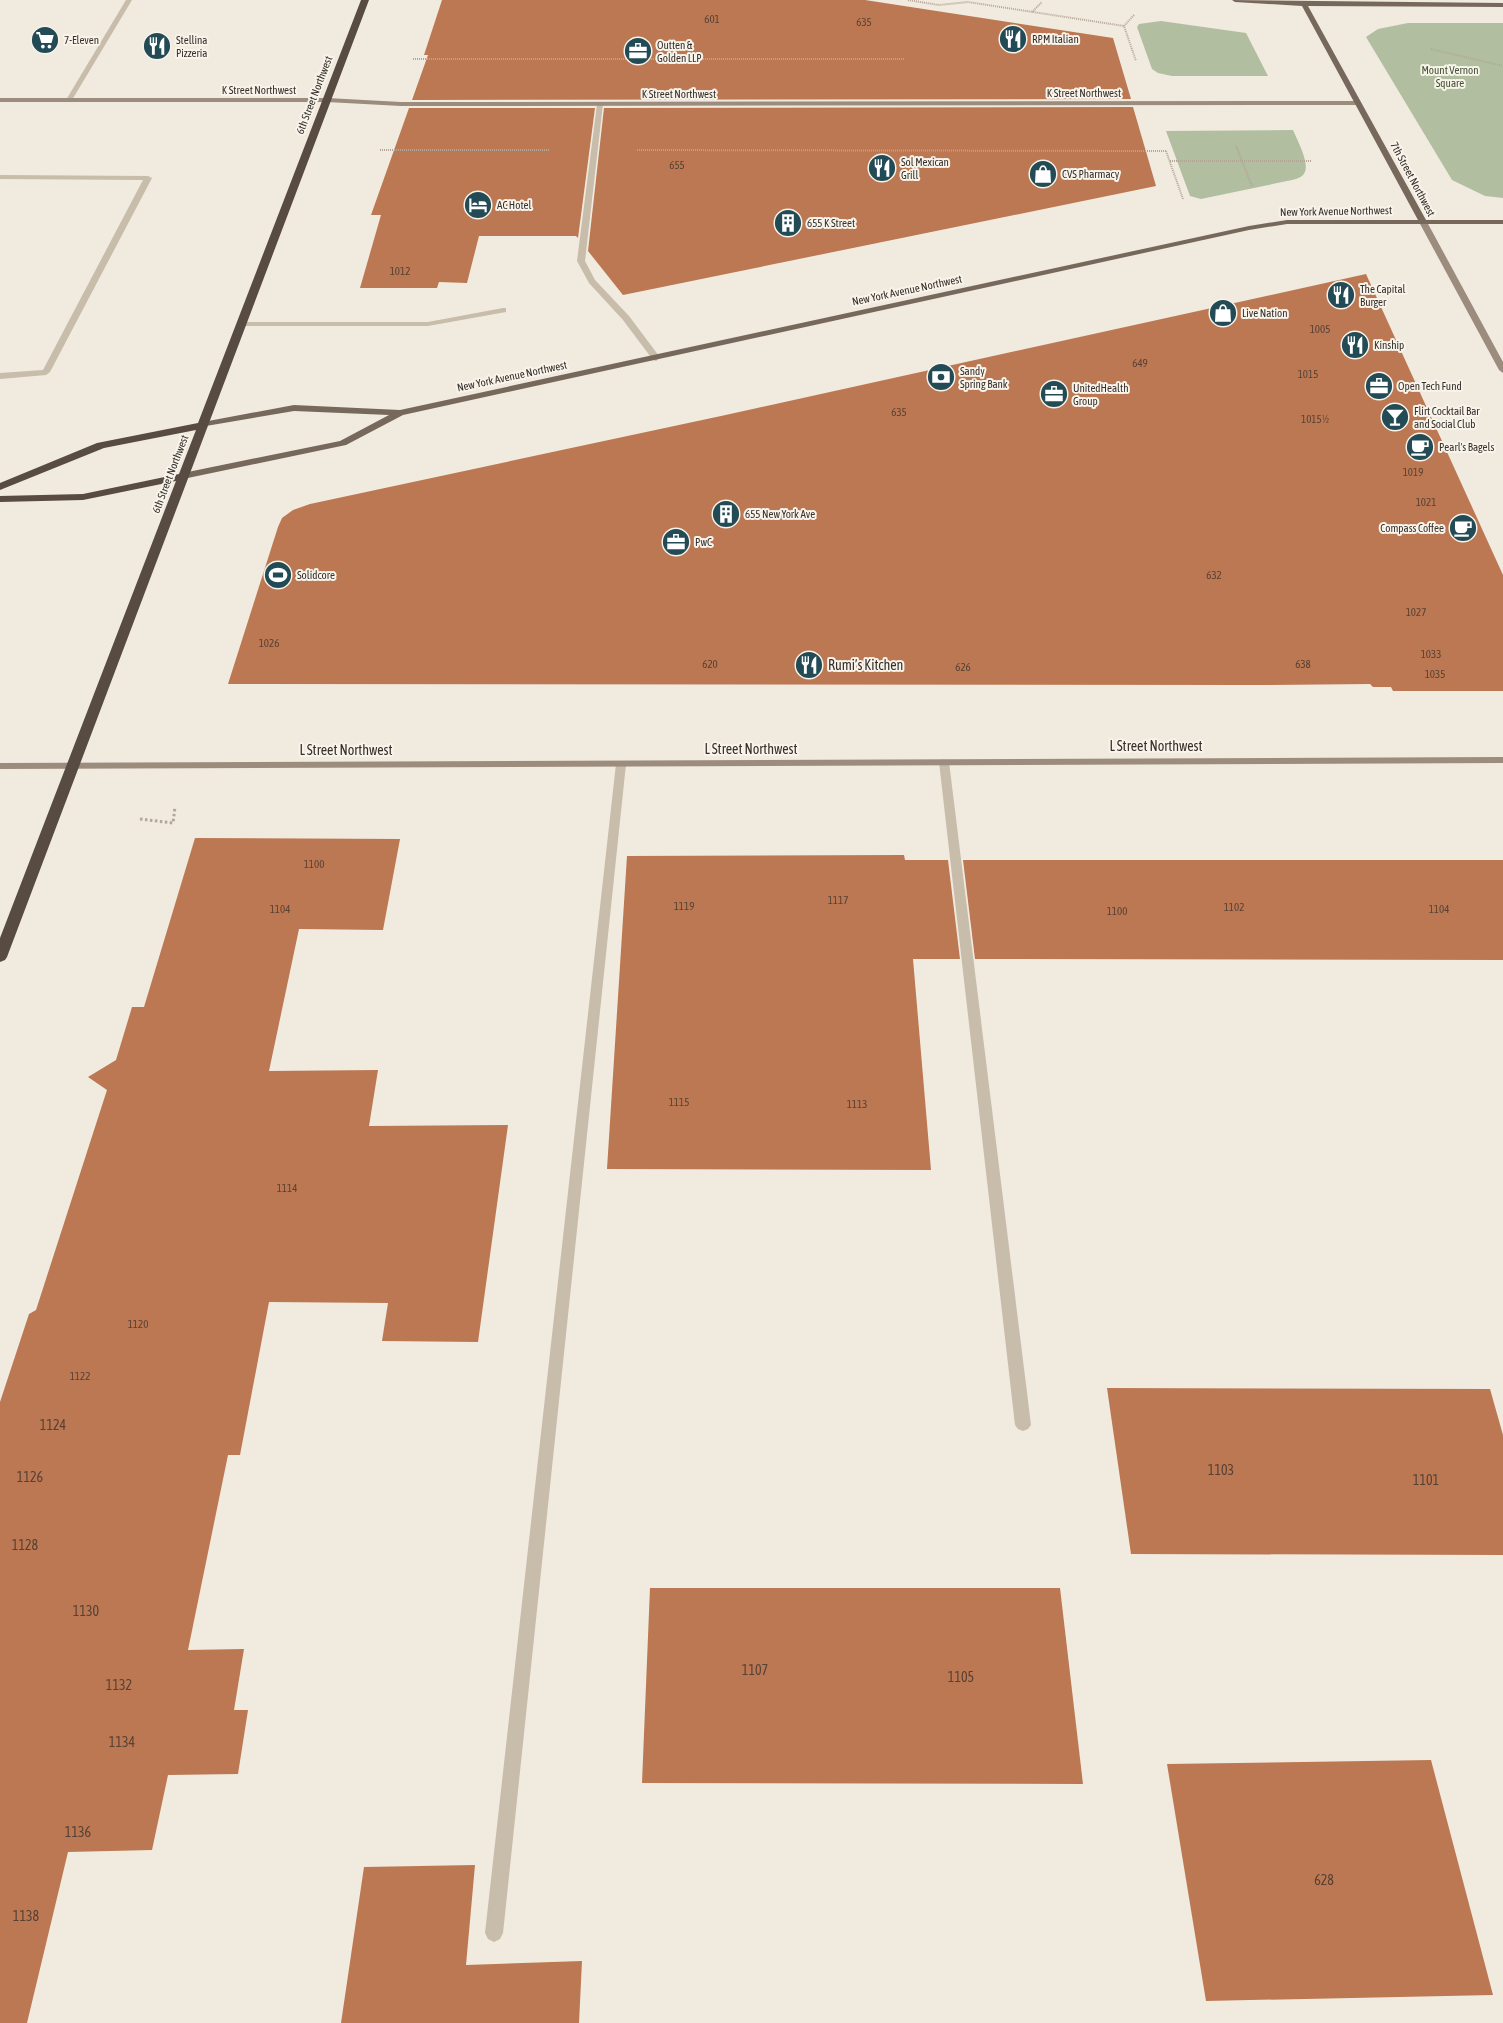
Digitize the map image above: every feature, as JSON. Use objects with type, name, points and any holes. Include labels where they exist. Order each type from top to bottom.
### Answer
[{"type":"highway","name":"6th Street Northwest","points":[[0,957],[365,0]]},
{"type":"highway","name":"New York Avenue Northwest","points":[[0,488],[101,445],[203,425]]},
{"type":"highway","name":"New York Avenue Northwest","points":[[0,499],[83,497],[183,476]]},
{"type":"main road","points":[[1235,0],[1503,5]]},
{"type":"main road","name":"7th Street Northwest","points":[[1303,2],[1503,370]]},
{"type":"main road","name":"K Street Northwest","points":[[0,100],[327,100],[400,104],[1358,102]]},
{"type":"main road","name":"New York Avenue Northwest","points":[[203,425],[294,408],[400,413],[1249,228],[1287,222],[1503,222]]},
{"type":"main road","name":"New York Avenue Northwest","points":[[183,476],[343,443],[400,413]]},
{"type":"main road","name":"L Street Northwest","points":[[0,766],[1503,760]]},
{"type":"lane","points":[[69,100],[129,0]]},
{"type":"lane","points":[[600,104],[581,261],[592,281],[626,318],[656,358]]},
{"type":"lane","points":[[0,177],[148,178],[46,372],[0,376]]},
{"type":"lane","points":[[240,324],[428,324],[503,310]]},
{"type":"lane","points":[[944,762],[999,1240],[1023,1425]]},
{"type":"lane","points":[[494,1933],[621,764]]},
{"type":"path","points":[[908,0],[939,5],[968,2],[1124,26]]},
{"type":"path","points":[[1032,12],[1042,2]]},
{"type":"path","points":[[1124,26],[1134,15]]},
{"type":"path","points":[[1124,26],[1137,65]]},
{"type":"path","points":[[1429,48],[1503,66]]},
{"type":"path","points":[[413,59],[905,59]]},
{"type":"path","points":[[1235,144],[1254,191]]},
{"type":"path","points":[[380,150],[1166,151],[1185,205]]},
{"type":"path","points":[[1170,162],[1312,161]]},
{"type":"path","points":[[140,819],[173,823],[176,804]]},
{"type":"green space","points":[[1161,21],[1246,33],[1268,76],[1172,76],[1158,73],[1152,69],[1137,27],[1139,24]]},
{"type":"green space","name":"Mount Vernon Square","points":[[1408,23],[1503,23],[1503,198],[1485,196],[1452,180],[1366,37],[1378,29]]},
{"type":"green space","points":[[1293,130],[1305,159],[1306,166],[1302,176],[1292,180],[1201,199],[1190,196],[1166,131]]},
{"type":"building","points":[[442,0],[865,0],[1113,38],[1131,99],[412,100],[428,55],[424,55]]},
{"type":"building","name":"655 K Street","points":[[1133,107],[1156,186],[623,295],[588,251],[604,108]]},
{"type":"building","points":[[409,108],[595,108],[578,238],[576,236],[479,236],[467,283],[439,282],[437,288],[360,288],[381,215],[371,215]]},
{"type":"building","name":"655 New York Ave","points":[[1366,274],[1503,575],[1503,691],[1393,691],[1391,687],[1373,687],[1370,684],[228,684],[278,527],[282,518],[293,510],[310,504]]},
{"type":"building","points":[[195,838],[400,839],[383,930],[299,929],[269,1071],[378,1070],[369,1126],[508,1125],[478,1342],[382,1341],[388,1303],[269,1302],[240,1455],[228,1455],[188,1650],[244,1649],[234,1710],[248,1710],[238,1774],[168,1775],[152,1850],[68,1852],[27,2023],[0,2023],[0,1402],[29,1314],[36,1310],[107,1090],[88,1077],[116,1060],[132,1007],[144,1007]]},
{"type":"building","points":[[904,855],[905,860],[948,860],[960,959],[913,959],[931,1170],[607,1169],[627,856]]},
{"type":"building","points":[[963,860],[1503,860],[1503,960],[975,959]]},
{"type":"building","points":[[1107,1388],[1490,1389],[1503,1435],[1503,1555],[1131,1554]]},
{"type":"building","points":[[650,1588],[1060,1588],[1083,1784],[642,1783]]},
{"type":"building","points":[[1431,1760],[1493,1995],[1206,2001],[1167,1764]]},
{"type":"building","points":[[475,1865],[466,1965],[582,1961],[579,2023],[341,2023],[364,1867]]},
{"type":"place","name":"RPM Italian","points":[[1013,39]]},
{"type":"place","name":"7-Eleven","points":[[45,40]]},
{"type":"place","name":"Stellina Pizzeria","points":[[157,46]]},
{"type":"place","name":"Outten & Golden LLP","points":[[638,51]]},
{"type":"place","name":"Sol Mexican Grill","points":[[882,168]]},
{"type":"place","name":"CVS Pharmacy","points":[[1043,174]]},
{"type":"place","name":"AC Hotel","points":[[478,205]]},
{"type":"place","name":"655 K Street","points":[[788,223]]},
{"type":"place","name":"The Capital Burger","points":[[1341,295]]},
{"type":"place","name":"Live Nation","points":[[1223,313]]},
{"type":"place","name":"Kinship","points":[[1355,345]]},
{"type":"place","name":"Sandy Spring Bank","points":[[941,377]]},
{"type":"place","name":"Open Tech Fund","points":[[1379,386]]},
{"type":"place","name":"UnitedHealth Group","points":[[1054,394]]},
{"type":"place","name":"Flirt Cocktail Bar and Social Club","points":[[1395,417]]},
{"type":"place","name":"Pearl's Bagels","points":[[1420,447]]},
{"type":"place","name":"655 New York Ave","points":[[726,514]]},
{"type":"place","name":"Compass Coffee","points":[[1463,528]]},
{"type":"place","name":"PwC","points":[[676,542]]},
{"type":"place","name":"Solidcore","points":[[278,575]]},
{"type":"place","name":"Rumi’s Kitchen","points":[[809,665]]}]
